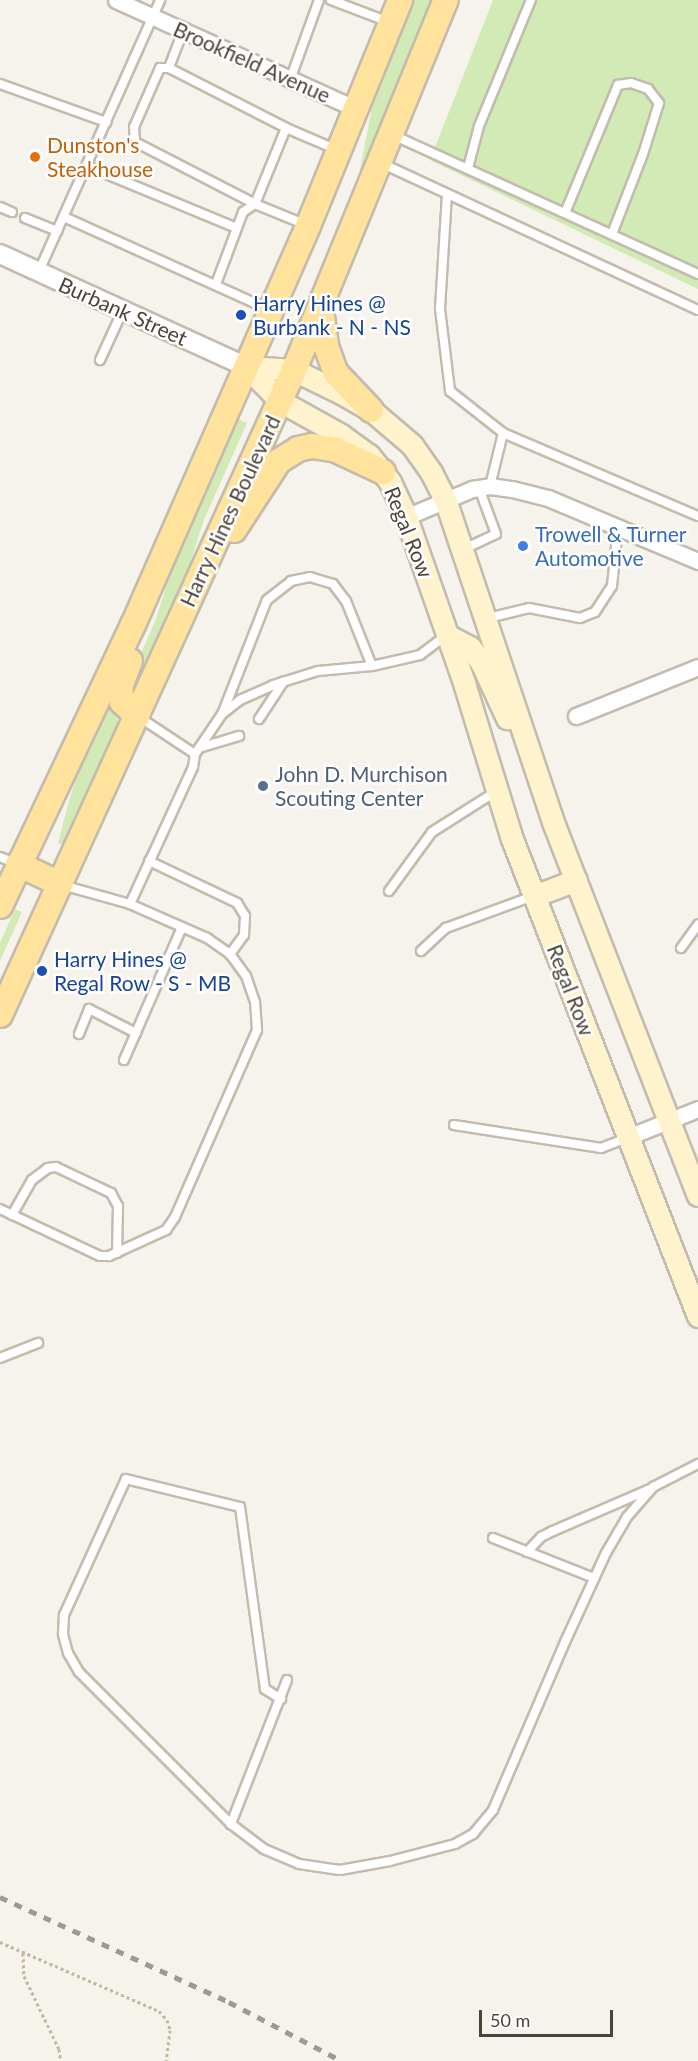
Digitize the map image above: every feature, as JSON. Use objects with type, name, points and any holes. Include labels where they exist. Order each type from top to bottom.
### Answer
[{"type":"main road","name":"Harry Hines Boulevard","points":[[0,906],[9,860],[133,625],[308,226],[400,0]]},
{"type":"main road","name":"Harry Hines Boulevard","points":[[0,1015],[294,370],[446,0]]},
{"type":"main road","points":[[320,305],[326,346],[336,373],[371,410]]},
{"type":"main road","name":"Regal Row","points":[[247,367],[294,370],[371,410],[412,445],[431,472],[445,500],[553,822],[698,1195]]},
{"type":"main road","name":"Regal Row","points":[[247,367],[280,401],[341,435],[369,455],[383,472],[406,517],[447,635],[496,792],[534,896],[698,1316]]},
{"type":"main road","points":[[202,573],[226,543],[274,468],[288,454],[312,446],[323,447],[336,450],[383,472]]},
{"type":"main road","points":[[133,625],[134,649],[120,687],[122,702],[137,716]]},
{"type":"main road","points":[[447,635],[470,647],[482,662],[507,718],[525,735]]},
{"type":"main road","points":[[9,860],[60,884]]},
{"type":"main road","points":[[534,896],[576,880]]},
{"type":"street","name":"Brookfield Avenue","points":[[116,0],[356,109]]},
{"type":"street","name":"Burbank Street","points":[[0,254],[247,367]]},
{"type":"street","points":[[406,517],[445,500],[485,487],[512,489],[548,498],[698,561]]},
{"type":"street","points":[[576,716],[698,667]]},
{"type":"street","points":[[628,1137],[698,1109]]},
{"type":"lane","points":[[39,272],[154,18],[160,0]]},
{"type":"lane","points":[[290,80],[319,0]]},
{"type":"lane","points":[[332,0],[351,3],[391,23]]},
{"type":"lane","points":[[468,168],[480,126],[531,0]]},
{"type":"lane","points":[[169,68],[183,31]]},
{"type":"lane","points":[[308,226],[255,204],[135,142],[134,127],[160,68],[169,68],[286,128],[339,151]]},
{"type":"lane","points":[[564,213],[618,85],[631,83],[648,89],[658,103],[643,154],[612,234]]},
{"type":"lane","points":[[0,84],[106,123]]},
{"type":"lane","points":[[216,284],[243,212],[255,204],[286,128]]},
{"type":"lane","points":[[391,135],[698,274]]},
{"type":"lane","points":[[380,162],[698,310]]},
{"type":"lane","points":[[87,166],[237,228]]},
{"type":"lane","points":[[447,194],[440,309],[450,391],[503,433],[698,516]]},
{"type":"lane","points":[[0,207],[12,212]]},
{"type":"lane","points":[[64,217],[272,310]]},
{"type":"lane","points":[[25,218],[57,231]]},
{"type":"lane","points":[[100,360],[123,310]]},
{"type":"lane","points":[[462,550],[496,534],[485,487],[503,433]]},
{"type":"lane","points":[[486,618],[529,608],[580,618],[595,612],[612,586],[618,527]]},
{"type":"lane","points":[[130,904],[193,767],[197,751],[222,714],[267,600],[291,581],[310,577],[333,584],[346,601],[372,666]]},
{"type":"lane","points":[[222,714],[240,700],[284,681],[318,670],[372,666],[420,655],[447,635]]},
{"type":"lane","points":[[259,719],[284,681]]},
{"type":"lane","points":[[137,716],[197,751]]},
{"type":"lane","points":[[197,751],[238,736]]},
{"type":"lane","points":[[389,891],[432,832],[496,792]]},
{"type":"lane","points":[[149,861],[237,903],[245,916],[244,935],[230,954]]},
{"type":"lane","points":[[0,1209],[100,1257],[117,1253],[166,1230],[175,1217],[257,1030],[255,1002],[246,976],[230,954],[207,938],[130,904],[60,884]]},
{"type":"lane","points":[[421,951],[446,928],[534,896]]},
{"type":"lane","points":[[681,948],[698,925]]},
{"type":"lane","points":[[124,1060],[182,927]]},
{"type":"lane","points":[[79,1034],[89,1009],[136,1033]]},
{"type":"lane","points":[[454,1125],[601,1148],[628,1137]]},
{"type":"lane","points":[[12,1215],[32,1180],[48,1168],[56,1167],[111,1193],[118,1206],[117,1253]]},
{"type":"lane","points":[[0,1358],[38,1343]]},
{"type":"lane","points":[[527,1552],[541,1537],[553,1530],[653,1487],[698,1464]]},
{"type":"lane","points":[[281,1699],[265,1689],[240,1507],[126,1479],[64,1616],[63,1634],[68,1653],[79,1672],[231,1824],[273,1853],[300,1864],[340,1870],[390,1861],[455,1844],[473,1834],[493,1810],[594,1578],[627,1517],[653,1487]]},
{"type":"lane","points":[[493,1538],[594,1578]]},
{"type":"lane","points":[[231,1824],[287,1680]]},
{"type":"path","points":[[0,1942],[159,2011],[167,2020],[170,2030],[166,2061]]},
{"type":"path","points":[[23,1953],[24,1976],[59,2049],[61,2061]]},
{"type":"green space","points":[[412,0],[435,0],[364,177],[359,175],[373,102]]},
{"type":"green space","points":[[493,0],[698,0],[698,289],[430,160]]},
{"type":"green space","points":[[238,419],[247,423],[203,522],[187,575],[134,694],[128,691],[130,679],[156,619],[176,555]]},
{"type":"green space","points":[[109,703],[114,709],[119,726],[64,845],[58,843],[85,753]]},
{"type":"green space","points":[[15,909],[22,912],[0,961],[0,943]]},
{"type":"railway","points":[[0,1897],[229,2002],[342,2061]]},
{"type":"place","name":"Dunston's Steakhouse","points":[[35,157]]},
{"type":"place","name":"Harry Hines @ Burbank - N - NS","points":[[241,315]]},
{"type":"place","name":"Trowell & Turner Automotive","points":[[523,546]]},
{"type":"place","name":"John D. Murchison Scouting Center","points":[[263,786]]},
{"type":"place","name":"Harry Hines @ Regal Row - S - MB","points":[[42,971]]}]
